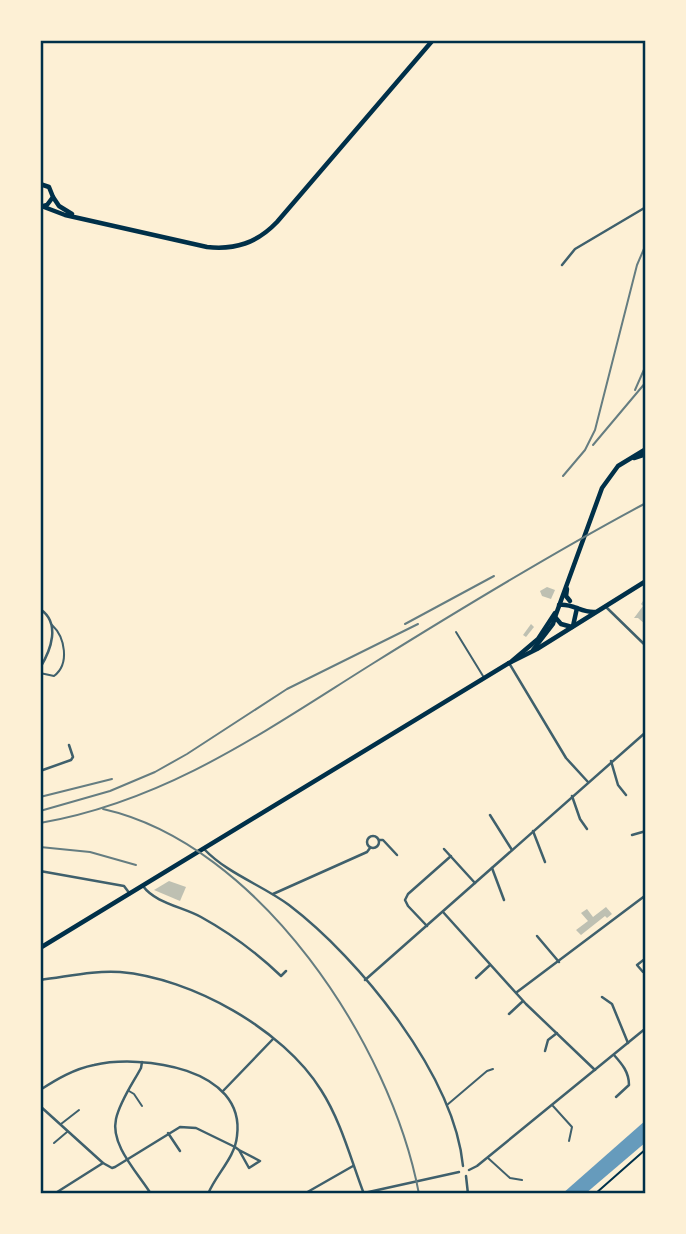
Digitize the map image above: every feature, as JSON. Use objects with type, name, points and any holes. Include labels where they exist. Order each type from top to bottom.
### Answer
[{"type":"main road","points":[[42,207],[65,215],[207,247],[233,248],[256,240],[277,222],[433,40]]},
{"type":"main road","points":[[40,184],[49,187],[59,206],[82,218]]},
{"type":"main road","points":[[42,207],[50,203],[53,197]]},
{"type":"main road","points":[[525,657],[555,622],[598,496],[608,477],[630,459],[646,452]]},
{"type":"main road","points":[[571,572],[566,596],[577,608]]},
{"type":"main road","points":[[509,663],[525,657],[646,581]]},
{"type":"main road","points":[[40,948],[509,663],[538,639],[558,608],[566,604],[597,611]]},
{"type":"main road","points":[[573,627],[577,608]]},
{"type":"main road","points":[[555,617],[561,624],[573,627]]},
{"type":"street","points":[[562,265],[575,249],[646,207]]},
{"type":"street","points":[[605,606],[646,646]]},
{"type":"street","points":[[40,609],[45,611],[52,625],[50,647],[40,668]]},
{"type":"street","points":[[509,663],[566,758],[587,782]]},
{"type":"street","points":[[365,980],[646,732]]},
{"type":"street","points":[[40,771],[71,760],[73,757],[69,745]]},
{"type":"street","points":[[611,761],[618,785],[626,795]]},
{"type":"street","points":[[572,796],[580,819],[587,829]]},
{"type":"street","points":[[490,815],[512,850]]},
{"type":"street","points":[[533,831],[544,862]]},
{"type":"street","points":[[632,835],[646,831]]},
{"type":"street","points":[[370,848],[366,842],[369,837],[375,836],[383,840],[397,855]]},
{"type":"street","points":[[273,894],[367,852],[377,846],[379,840]]},
{"type":"street","points":[[204,849],[223,865],[273,894],[296,911],[336,947],[365,980],[405,1031],[446,1105],[461,1150],[463,1166],[459,1172]]},
{"type":"street","points":[[444,849],[475,883]]},
{"type":"street","points":[[427,926],[405,900],[408,894],[451,856]]},
{"type":"street","points":[[492,868],[504,900]]},
{"type":"street","points":[[40,871],[124,886],[130,894]]},
{"type":"street","points":[[143,886],[149,894],[199,916],[233,937],[281,976],[286,971]]},
{"type":"street","points":[[516,992],[646,895]]},
{"type":"street","points":[[443,912],[523,1001],[595,1070]]},
{"type":"street","points":[[537,936],[559,962]]},
{"type":"street","points":[[646,958],[637,965],[643,972],[646,970]]},
{"type":"street","points":[[476,978],[490,965]]},
{"type":"street","points":[[40,980],[112,972],[159,980],[218,1002],[248,1018],[304,1068],[320,1088],[334,1115],[364,1194],[459,1172],[466,1176]]},
{"type":"street","points":[[602,998],[612,1004],[628,1043]]},
{"type":"street","points":[[509,1014],[523,1001]]},
{"type":"street","points":[[468,1194],[466,1176],[469,1170],[646,1028]]},
{"type":"street","points":[[545,1051],[548,1040],[556,1033]]},
{"type":"street","points":[[223,1091],[273,1039]]},
{"type":"street","points":[[614,1055],[629,1078],[629,1086],[615,1097]]},
{"type":"street","points":[[40,1090],[80,1069],[114,1062],[142,1062],[190,1073],[223,1091],[235,1111],[237,1123],[234,1147],[208,1194]]},
{"type":"street","points":[[142,1062],[118,1114],[116,1127],[119,1142],[151,1194]]},
{"type":"street","points":[[40,1106],[112,1168],[180,1127],[189,1126],[234,1147],[260,1161],[249,1168],[239,1150]]},
{"type":"street","points":[[168,1133],[180,1151]]},
{"type":"street","points":[[54,1194],[103,1163]]},
{"type":"street","points":[[304,1194],[353,1166]]},
{"type":"street","points":[[463,1166],[469,1170]]},
{"type":"lane","points":[[40,673],[54,676],[62,666],[62,642],[56,627],[52,625]]},
{"type":"lane","points":[[456,632],[485,678]]},
{"type":"lane","points":[[446,1105],[493,1069]]},
{"type":"lane","points":[[129,1091],[142,1106]]},
{"type":"lane","points":[[552,1105],[572,1127],[569,1141]]},
{"type":"lane","points":[[60,1124],[79,1110]]},
{"type":"lane","points":[[54,1143],[68,1132]]},
{"type":"lane","points":[[487,1158],[510,1178],[523,1180]]},
{"type":"path","points":[[595,1194],[646,1149]]},
{"type":"water","points":[[646,1120],[646,1142],[585,1194],[562,1194]]},
{"type":"building","points":[[547,587],[555,590],[551,599],[542,596],[540,591]]},
{"type":"building","points":[[643,601],[646,603],[646,625],[634,618],[643,606]]},
{"type":"building","points":[[531,624],[534,627],[526,637],[523,635]]},
{"type":"building","points":[[169,881],[186,887],[180,901],[154,890]]},
{"type":"building","points":[[606,907],[612,914],[607,918],[605,916],[581,935],[576,930],[588,921],[581,913],[587,909],[593,917]]},
{"type":"railway","points":[[563,476],[585,450],[595,430],[637,265],[646,244]]},
{"type":"railway","points":[[635,390],[646,365]]},
{"type":"railway","points":[[593,445],[646,382]]},
{"type":"railway","points":[[40,823],[86,813],[130,798],[173,781],[213,760],[293,714],[508,581],[646,503]]},
{"type":"railway","points":[[405,624],[494,576]]},
{"type":"railway","points":[[40,811],[110,791],[155,772],[287,689],[418,624]]},
{"type":"railway","points":[[40,797],[112,779]]},
{"type":"railway","points":[[103,809],[160,829],[214,863],[264,907],[309,958],[348,1015],[380,1075],[404,1136],[419,1194]]},
{"type":"railway","points":[[40,847],[90,852],[136,865]]}]
